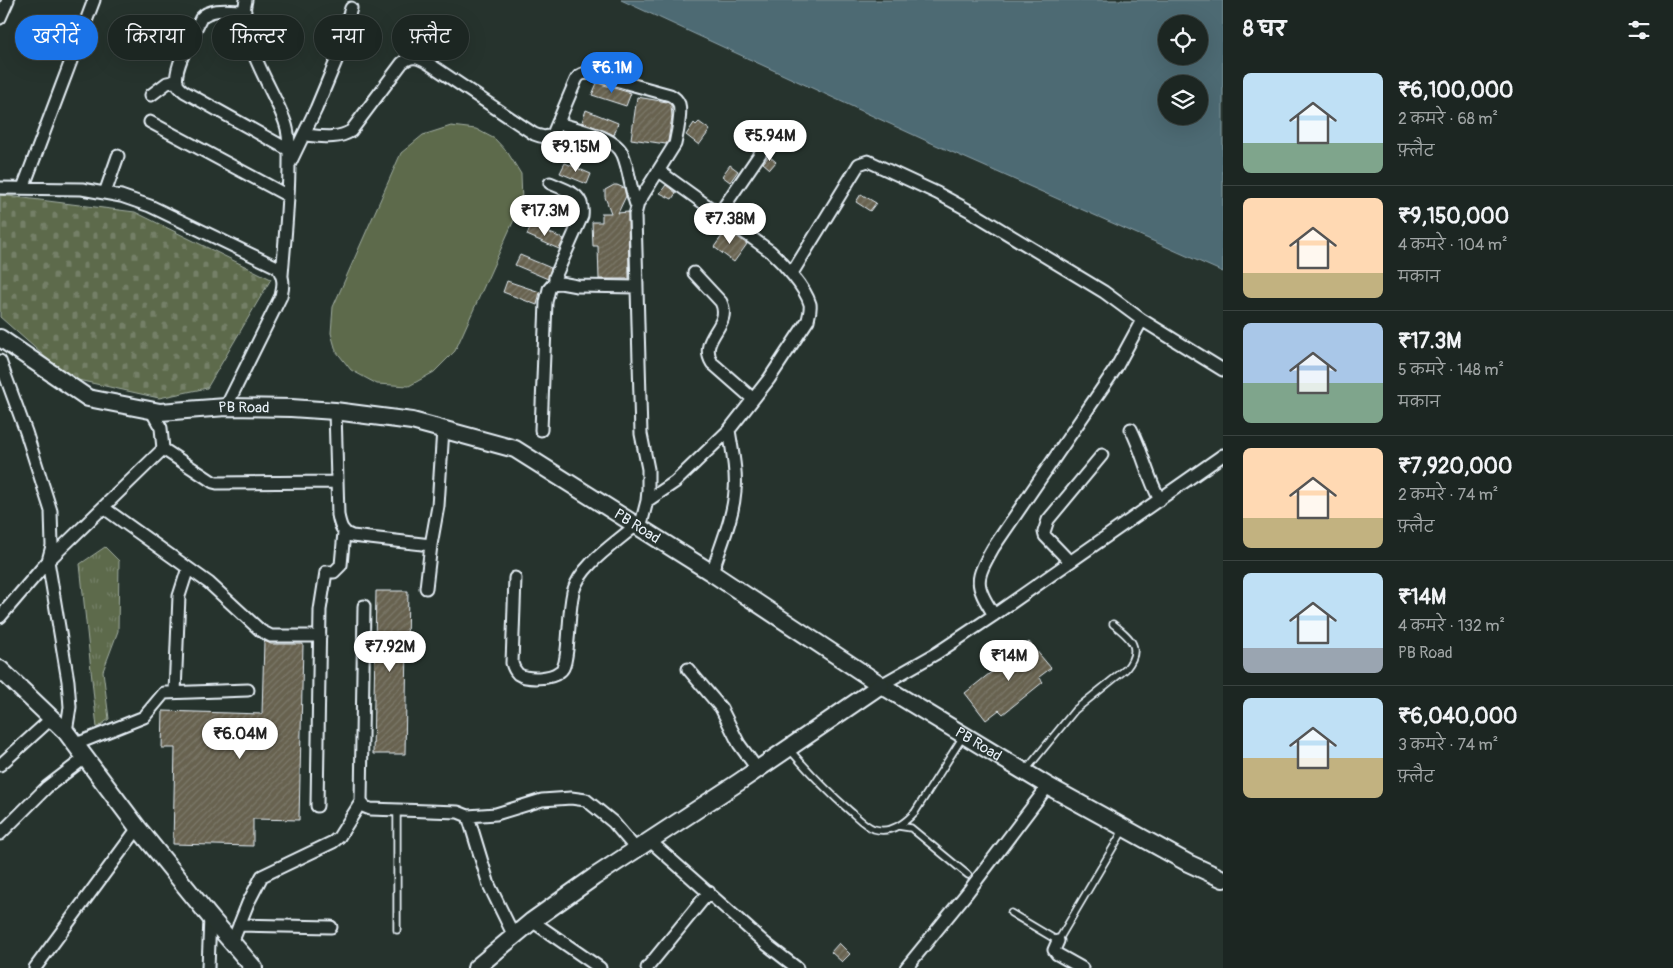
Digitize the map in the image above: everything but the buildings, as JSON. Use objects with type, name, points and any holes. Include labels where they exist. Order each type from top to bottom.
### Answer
[{"type":"street","points":[[0,18],[7,0]]},
{"type":"street","points":[[23,188],[94,0]]},
{"type":"street","points":[[226,407],[281,296],[288,196],[289,150],[285,122],[260,69],[246,31],[246,6],[206,13],[176,73],[176,81],[179,87],[289,150]]},
{"type":"street","points":[[289,167],[336,61],[351,8]]},
{"type":"street","points":[[304,135],[335,137],[351,131],[402,63],[407,58],[414,57],[428,63],[534,134],[547,137],[553,134],[578,75],[584,72],[590,72],[670,95],[679,104],[675,144],[638,202],[635,215],[641,434],[648,469],[647,501],[638,527],[598,558],[581,574],[574,592],[565,662],[563,668],[554,675],[527,677],[516,672],[513,667],[515,578]]},
{"type":"street","points":[[151,95],[167,83],[176,81]]},
{"type":"street","points":[[150,122],[288,196]]},
{"type":"street","points":[[558,124],[605,138],[619,147],[623,155],[637,207]]},
{"type":"street","points":[[719,214],[766,145]]},
{"type":"street","points":[[105,193],[118,156]]},
{"type":"street","points":[[792,273],[859,164],[868,160],[970,211],[1104,292],[1142,320],[1223,370]]},
{"type":"street","points":[[647,501],[675,482],[728,430],[754,399],[770,379],[808,320],[810,305],[792,273],[770,251],[659,171]]},
{"type":"street","points":[[541,430],[546,302],[549,289],[555,282],[555,277],[582,216],[583,207],[581,200],[577,196],[550,183]]},
{"type":"street","points":[[0,188],[82,189],[121,196],[150,206],[277,268],[282,275]]},
{"type":"street","points":[[694,273],[721,302],[723,307],[724,314],[721,322],[708,345],[709,358],[712,363],[754,399]]},
{"type":"street","points":[[555,282],[577,286],[637,287]]},
{"type":"street","points":[[994,615],[981,594],[979,585],[983,566],[993,548],[1116,368],[1142,320]]},
{"type":"street","name":"PB Road","points":[[0,338],[88,398],[160,412],[226,407],[336,411],[412,421],[515,449],[712,573],[881,685],[1048,786],[1188,863],[1223,879]]},
{"type":"street","points":[[1,368],[26,432],[51,511],[52,546],[48,561],[68,681],[71,738]]},
{"type":"street","points":[[151,410],[161,428],[163,449]]},
{"type":"street","points":[[316,806],[320,610],[326,572],[334,572],[341,565],[344,532],[340,524],[337,482],[336,411]]},
{"type":"street","points":[[1131,429],[1149,478],[1160,500]]},
{"type":"street","points":[[426,588],[438,506],[444,430]]},
{"type":"street","points":[[712,573],[730,517],[735,490],[734,467],[728,430]]},
{"type":"street","points":[[163,449],[213,482],[218,483],[337,482]]},
{"type":"street","points":[[0,617],[48,561],[163,449]]},
{"type":"street","points":[[1070,562],[1045,536],[1045,526],[1102,455]]},
{"type":"street","points":[[476,968],[532,921],[649,840],[758,770],[881,685],[937,653],[994,615],[1223,455]]},
{"type":"street","points":[[104,508],[208,583],[261,631],[271,636],[320,636]]},
{"type":"street","points":[[344,532],[352,536],[431,545]]},
{"type":"street","points":[[175,692],[179,596],[188,568]]},
{"type":"street","points":[[232,943],[248,903],[262,876],[333,842],[339,837],[361,802],[364,606]]},
{"type":"street","points":[[0,669],[71,738],[138,828],[254,968]]},
{"type":"street","points":[[688,669],[721,708],[734,735],[758,770]]},
{"type":"street","points":[[71,738],[144,716],[164,693],[248,690]]},
{"type":"street","points":[[0,765],[52,718]]},
{"type":"street","points":[[0,834],[47,787],[86,758]]},
{"type":"street","points":[[906,968],[967,893],[1048,786]]},
{"type":"street","points":[[361,802],[370,809],[458,812],[468,816],[496,814],[542,800],[571,798],[586,800],[613,822],[636,849]]},
{"type":"street","points":[[468,816],[489,885],[514,936]]},
{"type":"street","points":[[35,968],[138,828]]},
{"type":"street","points":[[649,840],[766,944],[797,968]]},
{"type":"street","points":[[647,968],[709,892]]},
{"type":"street","points":[[208,968],[210,917]]},
{"type":"street","points":[[532,921],[600,968]]},
{"type":"street","points":[[239,925],[332,927]]},
{"type":"street","points":[[1058,941],[1054,950],[1057,954],[1082,968]]},
{"type":"lane","points":[[1025,771],[1075,710],[1132,662],[1135,648],[1126,634],[1114,624]]},
{"type":"lane","points":[[789,748],[825,789],[866,824],[875,829],[886,830],[898,826],[915,812],[964,735]]},
{"type":"lane","points":[[397,810],[397,930]]},
{"type":"lane","points":[[898,826],[911,828],[968,875]]},
{"type":"lane","points":[[1011,913],[1058,941],[1124,828]]},
{"type":"green space","points":[[451,126],[476,129],[495,139],[508,153],[521,174],[522,202],[455,351],[434,372],[409,386],[377,384],[351,370],[336,351],[331,333],[333,307],[401,153],[423,135]]},
{"type":"green space","points":[[0,195],[135,212],[271,279],[207,388],[159,398],[69,378],[0,317]]},
{"type":"green space","points":[[105,547],[119,561],[118,631],[103,671],[109,719],[97,728],[80,564]]},
{"type":"water","points":[[621,0],[1223,0],[1223,272],[927,141]]}]
